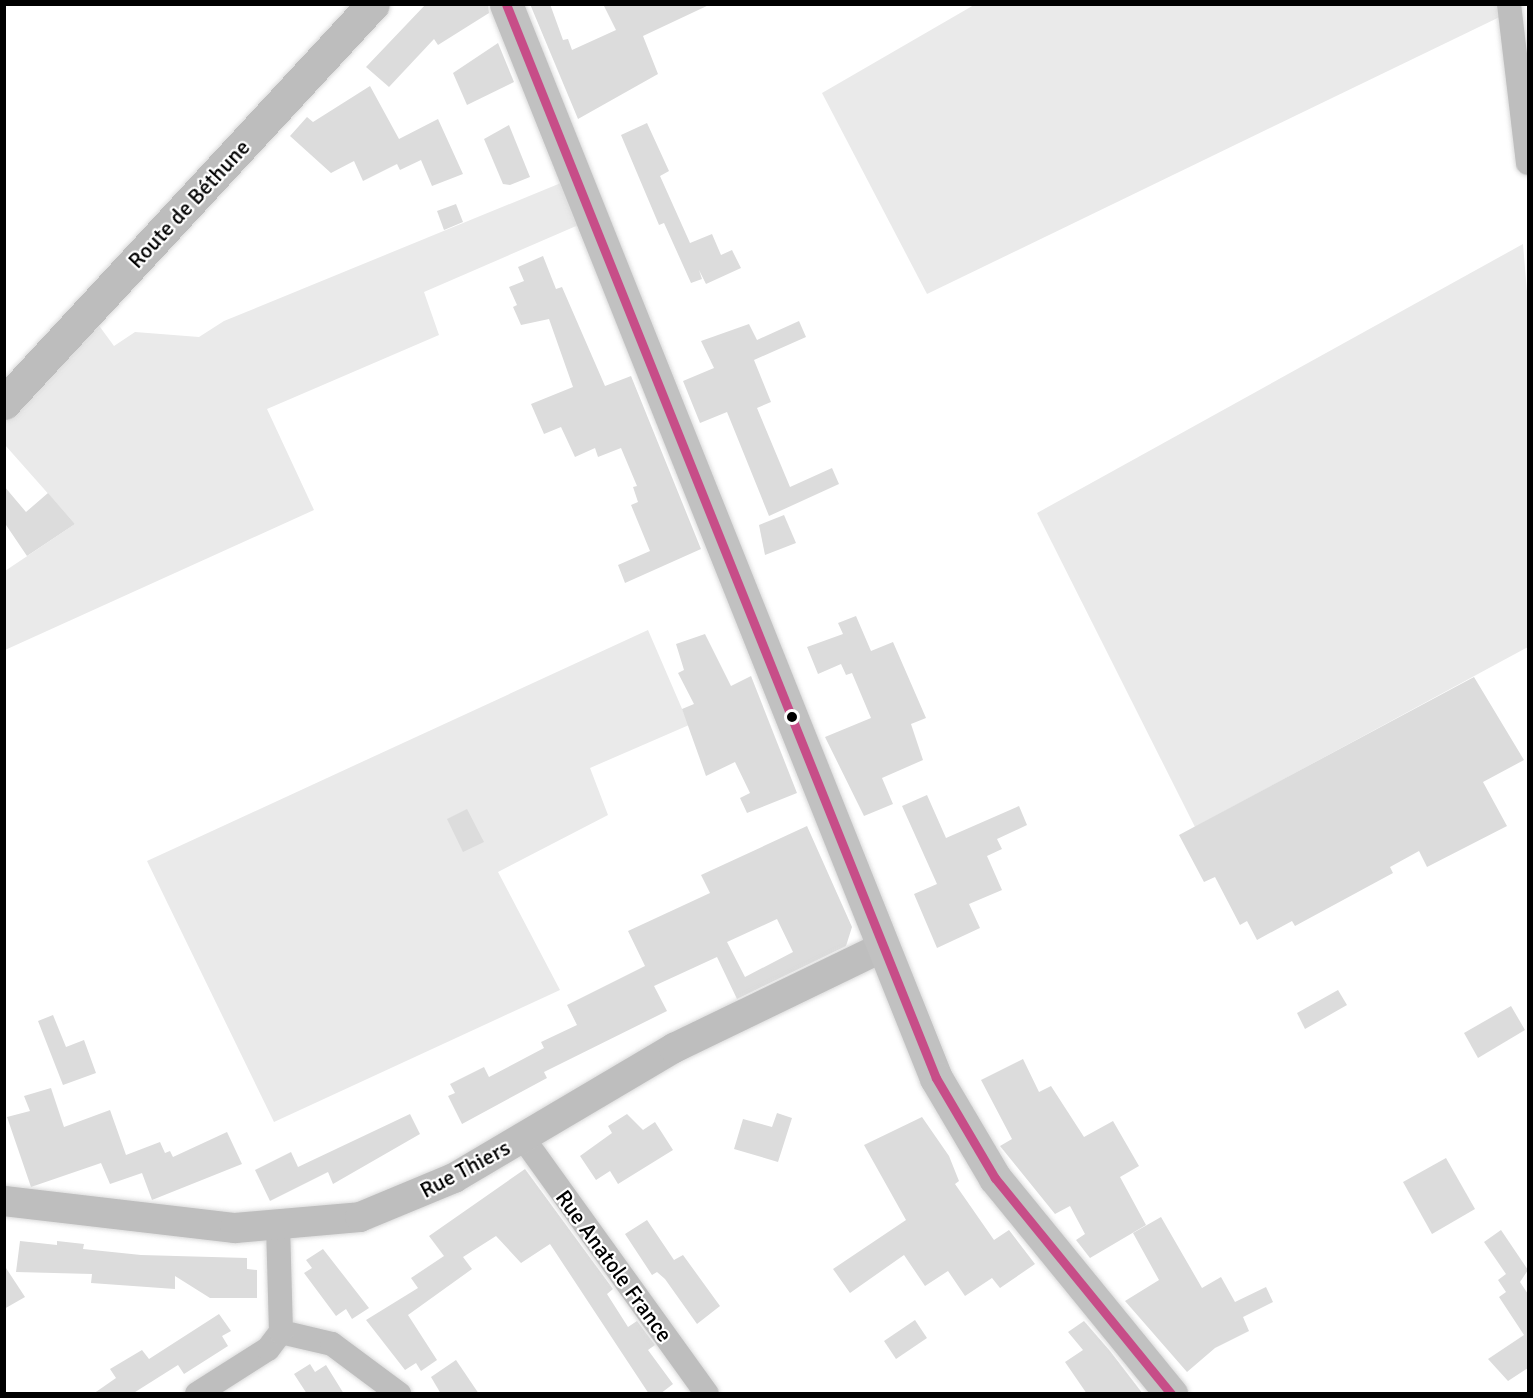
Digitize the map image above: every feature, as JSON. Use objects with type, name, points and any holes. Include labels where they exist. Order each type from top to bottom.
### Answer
[{"type":"main road","name":"Route de Béthune","points":[[4,404],[373,4]]},
{"type":"main road","points":[[506,4],[936,1078],[990,1170],[1171,1394]]},
{"type":"street","points":[[1509,4],[1528,163]]},
{"type":"street","name":"Rue Thiers","points":[[4,1201],[235,1228],[360,1217],[454,1178],[674,1048],[883,947]]},
{"type":"street","name":"Rue Anatole France","points":[[523,1138],[707,1394]]},
{"type":"street","points":[[197,1394],[268,1349],[281,1332],[278,1226]]},
{"type":"street","points":[[281,1332],[332,1344],[399,1394]]},
{"type":"shaded area","points":[[974,5],[1509,5],[1510,12],[927,294],[822,93]]},
{"type":"shaded area","points":[[573,178],[590,220],[424,292],[439,335],[267,409],[314,510],[5,650],[5,571],[75,524],[5,445],[4,403],[89,312],[114,346],[135,332],[199,337],[224,321]]},
{"type":"shaded area","points":[[1523,244],[1528,304],[1528,647],[1195,827],[1037,513]]},
{"type":"shaded area","points":[[648,630],[689,725],[590,768],[608,815],[498,872],[560,990],[274,1122],[147,861]]},
{"type":"building","points":[[426,4],[488,4],[489,13],[438,45],[434,39],[389,87],[366,67]]},
{"type":"building","points":[[530,4],[550,4],[563,40],[568,39],[572,50],[616,30],[603,4],[711,4],[643,36],[658,74],[578,119]]},
{"type":"building","points":[[498,43],[514,82],[467,105],[453,73]]},
{"type":"building","points":[[370,86],[399,139],[438,119],[463,174],[432,186],[421,160],[400,170],[397,164],[363,181],[354,161],[331,173],[290,136],[307,117],[313,122]]},
{"type":"building","points":[[647,123],[669,171],[660,176],[690,243],[712,234],[721,255],[732,250],[741,268],[706,284],[699,270],[702,279],[691,283],[664,223],[659,225],[621,135]]},
{"type":"building","points":[[509,125],[530,177],[510,185],[503,184],[484,139]]},
{"type":"building","points":[[456,204],[463,222],[444,230],[437,211]]},
{"type":"building","points":[[543,256],[556,289],[562,287],[605,386],[631,376],[701,549],[625,583],[618,565],[650,551],[631,505],[638,502],[633,487],[637,486],[621,448],[598,457],[595,448],[575,457],[561,427],[544,434],[531,404],[573,387],[549,319],[521,325],[513,307],[517,305],[509,287],[524,281],[518,267]]},
{"type":"building","points":[[799,321],[806,337],[754,360],[771,402],[757,408],[790,487],[832,468],[839,484],[769,516],[727,412],[700,423],[683,381],[714,368],[701,341],[749,324],[757,340]]},
{"type":"building","points":[[4,486],[26,512],[48,493],[75,524],[27,556],[4,522]]},
{"type":"building","points":[[784,515],[796,543],[765,555],[759,525]]},
{"type":"building","points":[[856,616],[871,651],[893,642],[926,718],[911,724],[923,760],[882,778],[893,804],[864,816],[825,737],[871,718],[852,673],[846,675],[841,664],[818,674],[807,647],[843,634],[838,623]]},
{"type":"building","points":[[705,634],[731,686],[751,676],[797,793],[747,813],[740,798],[750,793],[735,762],[706,776],[682,709],[694,704],[678,673],[684,670],[676,644]]},
{"type":"building","points":[[1474,677],[1524,760],[1483,782],[1507,826],[1427,867],[1419,851],[1390,867],[1393,873],[1295,926],[1292,921],[1257,940],[1247,921],[1240,925],[1215,877],[1204,882],[1179,835]]},
{"type":"building","points":[[927,795],[946,838],[1019,806],[1027,825],[997,839],[1002,849],[987,856],[1002,890],[969,904],[980,928],[937,948],[914,894],[937,884],[902,806]]},
{"type":"building","points":[[467,809],[484,842],[463,852],[447,819]]},
{"type":"building","points":[[807,826],[852,927],[846,946],[737,999],[717,957],[654,986],[667,1011],[544,1072],[547,1078],[462,1124],[448,1096],[455,1093],[450,1084],[484,1067],[489,1077],[544,1048],[541,1042],[577,1025],[567,1005],[645,966],[628,931],[710,893],[701,875]],"holes":[[[777,919],[793,952],[745,977],[727,942]]]},
{"type":"building","points":[[1338,990],[1347,1005],[1305,1029],[1297,1013]]},
{"type":"building","points":[[1511,1006],[1525,1030],[1478,1058],[1464,1033]]},
{"type":"building","points":[[53,1015],[66,1047],[84,1040],[96,1073],[63,1085],[38,1021]]},
{"type":"building","points":[[1023,1059],[1039,1092],[1051,1086],[1084,1137],[1113,1121],[1139,1166],[1120,1177],[1146,1225],[1090,1258],[1076,1240],[1085,1234],[1070,1206],[1055,1214],[1000,1146],[1012,1139],[981,1080]]},
{"type":"building","points":[[51,1088],[64,1127],[110,1110],[126,1155],[160,1142],[165,1153],[170,1151],[173,1157],[227,1132],[242,1164],[152,1200],[142,1173],[110,1184],[101,1163],[31,1187],[7,1117],[30,1111],[24,1096]]},
{"type":"building","points":[[777,1113],[792,1118],[778,1162],[734,1149],[743,1119],[772,1127]]},
{"type":"building","points":[[410,1114],[420,1134],[333,1184],[328,1172],[270,1201],[255,1170],[291,1152],[298,1167]]},
{"type":"building","points":[[627,1114],[643,1130],[655,1122],[673,1150],[618,1184],[610,1171],[596,1180],[580,1156],[612,1133],[608,1126]]},
{"type":"building","points":[[922,1117],[949,1156],[959,1181],[955,1184],[994,1240],[1009,1230],[1035,1264],[1000,1288],[992,1278],[965,1296],[948,1271],[925,1286],[904,1255],[850,1293],[833,1269],[906,1220],[864,1145]]},
{"type":"building","points":[[1446,1158],[1475,1209],[1432,1234],[1403,1182]]},
{"type":"building","points":[[525,1169],[613,1289],[607,1294],[628,1327],[637,1321],[655,1345],[648,1350],[673,1384],[660,1394],[649,1394],[550,1244],[521,1263],[496,1236],[463,1257],[472,1269],[408,1315],[437,1360],[421,1371],[416,1363],[405,1370],[366,1320],[418,1288],[411,1278],[444,1256],[429,1236]]},
{"type":"building","points":[[1161,1217],[1202,1288],[1221,1277],[1235,1302],[1266,1287],[1273,1302],[1243,1317],[1249,1331],[1215,1348],[1187,1372],[1125,1301],[1159,1280],[1133,1233]]},
{"type":"building","points":[[647,1220],[674,1260],[683,1255],[720,1306],[697,1324],[665,1279],[657,1272],[652,1275],[625,1234]]},
{"type":"building","points":[[1501,1230],[1528,1270],[1520,1282],[1528,1294],[1528,1368],[1508,1381],[1488,1359],[1524,1335],[1499,1297],[1506,1292],[1498,1280],[1506,1274],[1484,1242]]},
{"type":"building","points":[[20,1241],[57,1245],[57,1241],[84,1244],[83,1249],[141,1255],[247,1258],[247,1269],[257,1270],[257,1298],[210,1298],[175,1276],[175,1289],[91,1283],[92,1274],[16,1272]]},
{"type":"building","points":[[323,1249],[369,1308],[352,1319],[346,1309],[336,1316],[304,1273],[312,1268],[306,1260]]},
{"type":"building","points":[[4,1265],[25,1297],[4,1309]]},
{"type":"building","points":[[219,1314],[231,1331],[222,1336],[228,1346],[184,1374],[178,1365],[132,1394],[93,1394],[116,1378],[110,1369],[142,1350],[149,1359]]},
{"type":"building","points":[[915,1320],[927,1338],[896,1359],[884,1341]]},
{"type":"building","points":[[1084,1321],[1143,1394],[1087,1394],[1065,1362],[1083,1350],[1068,1332]]},
{"type":"building","points":[[456,1360],[479,1394],[441,1394],[431,1377]]},
{"type":"building","points":[[310,1364],[315,1372],[326,1365],[344,1394],[307,1394],[294,1374]]},
{"type":"transit line","points":[[506,4],[936,1078],[995,1178],[1171,1394]]}]
